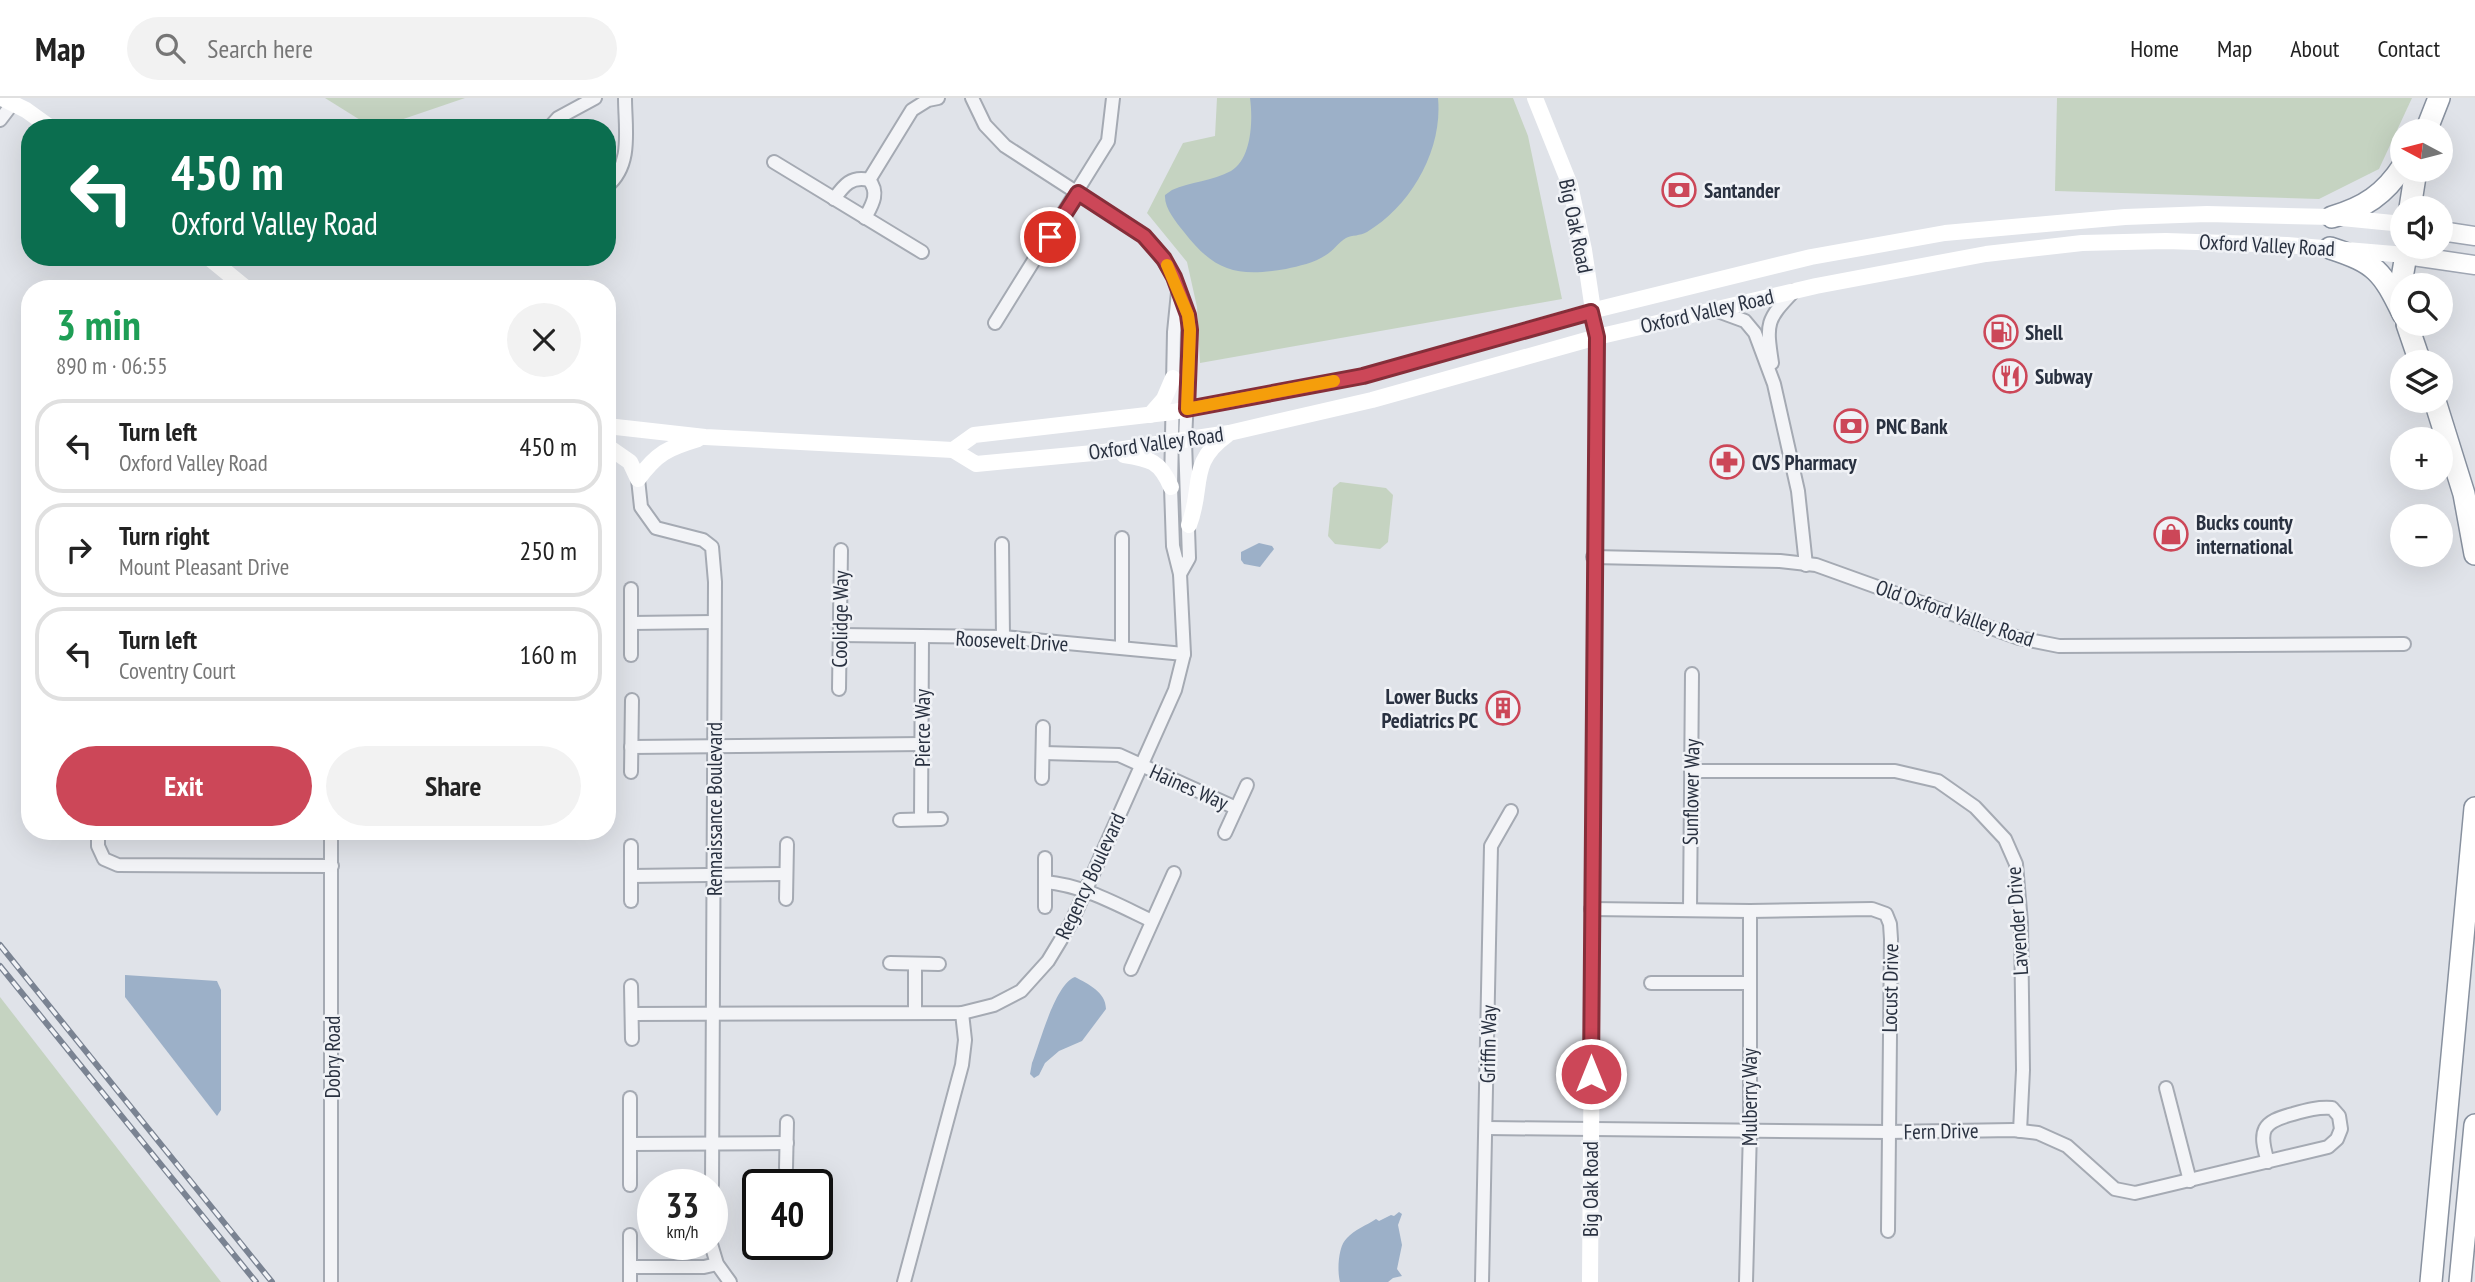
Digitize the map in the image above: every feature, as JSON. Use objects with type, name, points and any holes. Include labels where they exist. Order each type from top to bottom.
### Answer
[{"type":"highway","points":[[2430,119],[2439,98]]},
{"type":"highway","points":[[2332,217],[2358,209],[2387,189],[2392,182]]},
{"type":"highway","points":[[2330,248],[2358,258],[2377,270],[2390,288]]},
{"type":"highway","points":[[2439,413],[2465,494],[2475,554]]},
{"type":"highway","points":[[2431,1282],[2475,808]]},
{"type":"highway","points":[[2460,1282],[2475,1125]]},
{"type":"main road","name":"Big Oak Road","points":[[1535,98],[1570,185],[1584,250],[1591,312],[1597,337],[1593,557],[1590,1282]]},
{"type":"main road","points":[[5,99],[38,119]]},
{"type":"main road","name":"Oxford Valley Road","points":[[953,450],[974,435],[1180,411],[1363,376],[1591,312],[1811,257],[1945,233],[2166,215],[2248,214],[2332,217],[2390,223]]},
{"type":"main road","points":[[2453,233],[2475,236]]},
{"type":"main road","name":"Oxford Valley Road","points":[[616,427],[705,437],[953,450],[976,464],[1104,452],[1229,433],[1371,400],[1597,337],[1794,291],[1986,254],[2082,243],[2166,241],[2390,250]]},
{"type":"main road","name":"Oxford Valley Road","points":[[2445,259],[2475,265]]},
{"type":"main road","points":[[219,266],[236,280]]},
{"type":"main road","points":[[1150,415],[1164,399],[1173,378]]},
{"type":"main road","points":[[1189,525],[1194,511],[1200,465],[1211,446],[1229,433]]},
{"type":"main road","points":[[616,452],[630,462],[639,479],[652,460],[666,451],[705,437]]},
{"type":"main road","points":[[1104,452],[1149,459],[1165,474],[1171,487]]},
{"type":"street","points":[[557,119],[595,98]]},
{"type":"street","points":[[616,177],[625,155],[625,98]]},
{"type":"street","points":[[869,180],[912,110],[928,100],[938,98]]},
{"type":"street","points":[[972,98],[985,125],[1005,146],[1144,236],[1164,259],[1188,315],[1190,330],[1179,442]]},
{"type":"street","points":[[995,323],[1108,141],[1113,98]]},
{"type":"street","points":[[0,120],[5,99]]},
{"type":"street","points":[[774,162],[922,252]]},
{"type":"street","points":[[834,199],[850,180],[869,180],[875,190],[865,218]]},
{"type":"street","points":[[1774,384],[1769,323],[1774,312],[1794,291]]},
{"type":"street","points":[[1178,292],[1173,378],[1180,411]]},
{"type":"street","points":[[1715,310],[1745,321],[1755,332],[1774,384],[1798,491],[1806,565]]},
{"type":"street","name":"Regency Boulevard","points":[[632,1014],[962,1013],[994,1005],[1021,991],[1048,961],[1071,923],[1175,690],[1184,653],[1180,574],[1173,546],[1171,487],[1179,442]]},
{"type":"street","name":"Regency Boulevard","points":[[1179,442],[1189,525],[1189,558],[1180,574]]},
{"type":"street","name":"Rennaissance Boulevard","points":[[639,479],[641,507],[656,528],[703,540],[712,547],[715,622],[712,1169]]},
{"type":"street","points":[[1122,538],[1122,648]]},
{"type":"street","points":[[1002,544],[1003,638]]},
{"type":"street","name":"Coolidge Way","points":[[839,689],[841,550]]},
{"type":"street","name":"Old Oxford Valley Road","points":[[1593,557],[1780,561],[1818,566],[2019,638],[2059,646],[2404,644]]},
{"type":"street","points":[[631,589],[631,655]]},
{"type":"street","points":[[631,623],[715,622]]},
{"type":"street","name":"Roosevelt Drive","points":[[840,635],[1003,638],[1184,653]]},
{"type":"street","name":"Pierce Way","points":[[921,819],[922,637]]},
{"type":"street","name":"Sunflower Way","points":[[1690,910],[1692,674]]},
{"type":"street","points":[[631,772],[632,700]]},
{"type":"street","points":[[1042,778],[1044,727]]},
{"type":"street","points":[[631,747],[922,744]]},
{"type":"street","name":"Haines Way","points":[[1043,753],[1119,755],[1236,808]]},
{"type":"street","name":"Lavender Drive","points":[[1691,771],[1895,771],[1938,781],[1975,807],[2005,839],[2016,864],[2021,923],[2023,1070],[2020,1131]]},
{"type":"street","points":[[1225,834],[1247,785]]},
{"type":"street","name":"Griffin Way","points":[[1482,1282],[1491,846],[1511,811]]},
{"type":"street","points":[[900,820],[941,819]]},
{"type":"street","points":[[98,840],[104,859],[118,865],[331,866]]},
{"type":"street","name":"Dobry Road","points":[[331,840],[331,1282]]},
{"type":"street","points":[[786,844],[786,899]]},
{"type":"street","points":[[631,846],[631,901]]},
{"type":"street","points":[[1045,858],[1045,907]]},
{"type":"street","points":[[1131,970],[1174,873]]},
{"type":"street","points":[[631,876],[786,874]]},
{"type":"street","points":[[1045,881],[1086,891],[1152,921]]},
{"type":"street","name":"Locust Drive","points":[[1591,909],[1872,909],[1886,915],[1891,939],[1888,1231]]},
{"type":"street","name":"Mulberry Way","points":[[1746,1282],[1750,911]]},
{"type":"street","points":[[890,963],[939,964]]},
{"type":"street","points":[[915,964],[915,1013]]},
{"type":"street","points":[[1651,982],[1750,983]]},
{"type":"street","points":[[631,986],[632,1039]]},
{"type":"street","points":[[904,1282],[962,1065],[965,1040],[962,1013]]},
{"type":"street","points":[[2166,1088],[2190,1181]]},
{"type":"street","points":[[630,1098],[630,1185]]},
{"type":"street","name":"Fern Drive","points":[[1487,1128],[2020,1131],[2038,1133],[2067,1146],[2115,1189],[2134,1193],[2190,1181],[2328,1147],[2337,1139],[2341,1129],[2339,1116],[2332,1108],[2319,1107],[2274,1119],[2266,1125],[2262,1137],[2267,1162]]},
{"type":"street","points":[[786,1168],[787,1122]]},
{"type":"street","points":[[631,1144],[787,1143]]},
{"type":"street","points":[[630,1235],[630,1282]]},
{"type":"street","points":[[717,1260],[730,1282]]},
{"type":"street","points":[[630,1267],[704,1267],[718,1264]]},
{"type":"green space","points":[[325,98],[465,98],[403,119],[359,119]]},
{"type":"green space","points":[[1217,98],[1513,98],[1528,136],[1562,299],[1200,363],[1197,307],[1187,262],[1147,213],[1183,143],[1215,136]]},
{"type":"green space","points":[[2057,98],[2412,98],[2402,119],[2390,119],[2390,145],[2379,169],[2319,199],[2055,191]]},
{"type":"green space","points":[[1340,482],[1386,488],[1393,495],[1388,542],[1380,549],[1335,544],[1328,536],[1333,488]]},
{"type":"green space","points":[[0,997],[221,1282],[0,1282]]},
{"type":"water","points":[[1250,98],[1438,98],[1435,137],[1421,175],[1410,192],[1383,221],[1367,232],[1346,238],[1326,255],[1306,264],[1269,271],[1240,271],[1217,263],[1195,245],[1171,215],[1165,195],[1179,187],[1224,174],[1238,165],[1250,138]]},
{"type":"water","points":[[1259,543],[1274,549],[1260,567],[1244,564],[1241,552]]},
{"type":"water","points":[[125,975],[217,981],[221,990],[221,1110],[217,1116],[125,997]]},
{"type":"water","points":[[1075,977],[1100,993],[1106,1009],[1082,1041],[1059,1051],[1045,1063],[1039,1075],[1034,1078],[1030,1074],[1032,1063],[1049,1015],[1061,991]]},
{"type":"water","points":[[1399,1212],[1402,1214],[1398,1225],[1402,1245],[1397,1269],[1402,1276],[1388,1282],[1340,1282],[1339,1259],[1347,1238],[1376,1219],[1379,1221]]},
{"type":"railway","points":[[0,945],[272,1282]]},
{"type":"railway","points":[[0,966],[256,1282]]},
{"type":"slow traffic","points":[[1167,265],[1188,315],[1190,330],[1187,409],[1334,381]]},
{"type":"place","name":"Santander","points":[[1679,190]]},
{"type":"place","name":"Shell","points":[[2001,332]]},
{"type":"place","name":"Subway","points":[[2010,376]]},
{"type":"place","name":"PNC Bank","points":[[1851,426]]},
{"type":"place","name":"CVS Pharmacy","points":[[1727,462]]},
{"type":"place","name":"Bucks county international","points":[[2171,534]]},
{"type":"place","name":"Lower Bucks Pediatrics PC","points":[[1503,708]]},
{"type":"route","points":[[1050,237],[1078,193],[1144,236],[1155,247],[1174,277],[1188,315],[1190,330],[1187,409],[1363,376],[1591,312],[1597,337],[1593,557],[1591,1074]]}]
